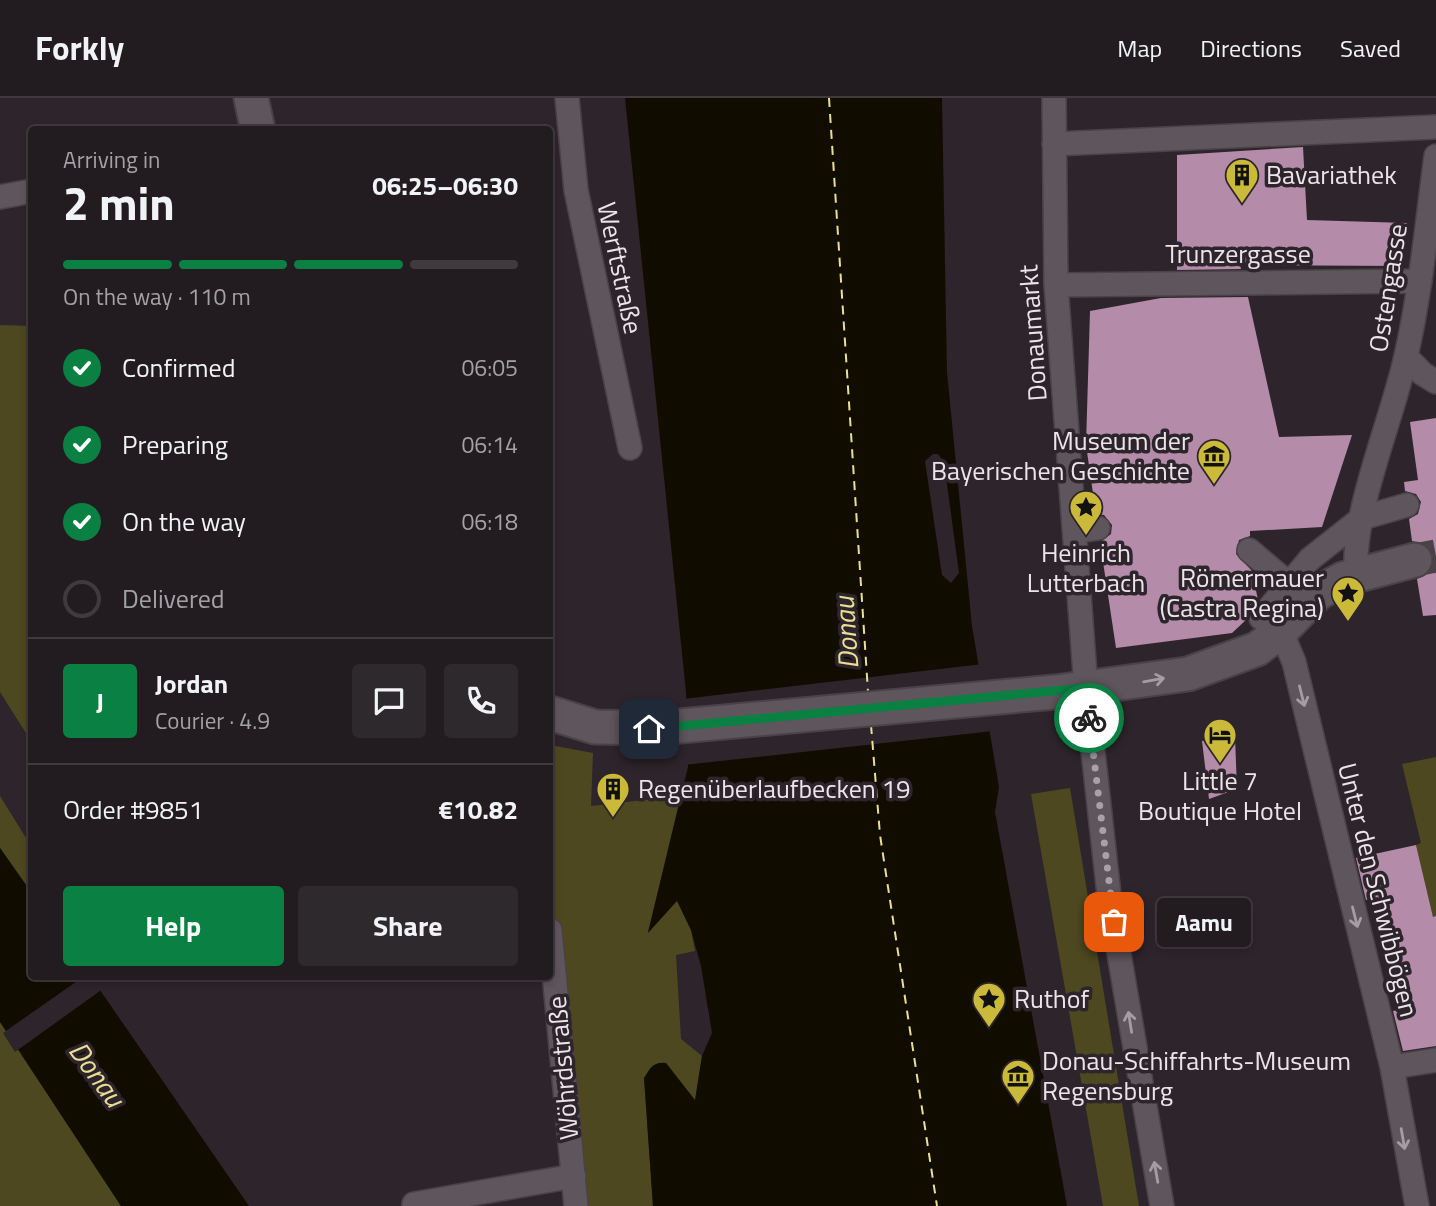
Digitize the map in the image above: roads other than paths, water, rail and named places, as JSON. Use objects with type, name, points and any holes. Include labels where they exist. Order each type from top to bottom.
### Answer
[{"type":"street","points":[[251,98],[257,126]]},
{"type":"street","name":"Werftstraße","points":[[567,98],[576,190],[630,448]]},
{"type":"street","name":"Donaumarkt","points":[[1054,98],[1054,144],[1045,216],[1087,529],[1084,651],[1086,688],[1109,895],[1162,1206]]},
{"type":"street","points":[[1054,144],[1436,127]]},
{"type":"street","name":"Ostengasse","points":[[1356,574],[1355,558],[1362,519],[1406,358],[1420,281],[1436,156]]},
{"type":"street","points":[[0,197],[28,192]]},
{"type":"street","name":"Trunzergasse","points":[[1056,285],[1420,281]]},
{"type":"street","points":[[1406,358],[1436,382]]},
{"type":"street","points":[[553,714],[595,727],[667,727],[1086,688],[1203,670],[1257,649],[1291,587],[1310,559],[1362,519],[1407,505]]},
{"type":"street","points":[[1249,550],[1291,587]]},
{"type":"street","points":[[1271,624],[1318,593],[1356,574],[1415,560]]},
{"type":"street","name":"Unter den Schwibbögen","points":[[1271,624],[1294,662],[1392,1067],[1417,1206]]},
{"type":"street","name":"Wöhrdstraße","points":[[553,962],[576,1206]]},
{"type":"street","points":[[1392,1067],[1436,1060]]},
{"type":"street","points":[[414,1204],[573,1176]]},
{"type":"water","name":"Donau","points":[[625,98],[942,98],[947,372],[972,626],[999,787],[995,812],[1067,1206],[653,1206],[644,1078],[653,1066],[666,1063],[695,1100],[702,1056],[712,1033],[701,966],[691,930],[677,901],[648,933],[688,767],[686,692]]},
{"type":"water","name":"Donau","points":[[0,848],[28,888],[28,980],[93,980],[249,1206],[121,1206],[0,1022]]},
{"type":"tunnel","points":[[1415,560],[1436,556]]},
{"type":"place","name":"Bavariathek","points":[[1242,205]]},
{"type":"place","name":"Museum der Bayerischen Geschichte","points":[[1214,486]]},
{"type":"place","name":"Heinrich Lutterbach","points":[[1086,537]]},
{"type":"place","name":"Römermauer (Castra Regina)","points":[[1348,623]]},
{"type":"place","name":"Little 7 Boutique Hotel","points":[[1220,765]]},
{"type":"place","name":"Regenüberlaufbecken 19","points":[[613,819]]},
{"type":"place","name":"Aamu","points":[[1114,922]]},
{"type":"place","name":"Ruthof","points":[[989,1029]]},
{"type":"place","name":"Donau-Schiffahrts-Museum Regensburg","points":[[1018,1106]]}]
